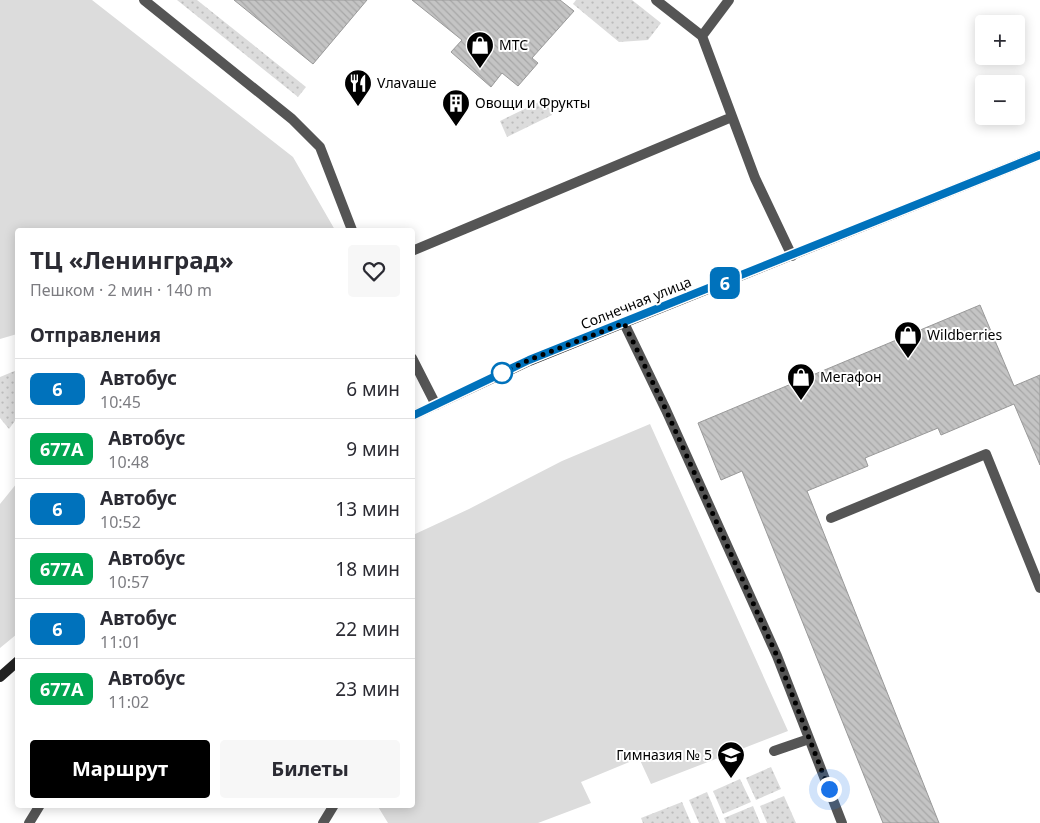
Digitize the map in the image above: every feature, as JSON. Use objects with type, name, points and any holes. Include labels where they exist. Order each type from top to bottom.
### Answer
[{"type":"street","name":"Солнечная улица","points":[[415,415],[529,360],[1040,156]]},
{"type":"street","points":[[0,677],[15,664]]},
{"type":"lane","points":[[144,0],[292,119],[320,147],[351,228]]},
{"type":"lane","points":[[656,0],[702,36],[755,178],[792,256]]},
{"type":"lane","points":[[702,36],[730,0]]},
{"type":"lane","points":[[415,250],[732,117]]},
{"type":"lane","points":[[624,323],[666,410],[777,656],[842,823]]},
{"type":"lane","points":[[415,364],[436,405]]},
{"type":"lane","points":[[831,518],[986,454],[1040,588]]},
{"type":"lane","points":[[774,751],[809,739]]},
{"type":"lane","points":[[30,823],[38,808]]},
{"type":"lane","points":[[323,823],[332,808]]},
{"type":"shaded area","points":[[0,0],[92,0],[293,157],[334,228],[15,228],[15,335],[0,339]]},
{"type":"shaded area","points":[[177,0],[197,0],[306,87],[298,97]]},
{"type":"shaded area","points":[[576,0],[632,0],[661,23],[648,40],[619,42],[573,4]]},
{"type":"shaded area","points":[[545,99],[552,115],[507,137],[500,121]]},
{"type":"shaded area","points":[[15,371],[15,421],[9,429],[0,418],[0,377]]},
{"type":"shaded area","points":[[650,424],[788,731],[651,784],[639,758],[581,782],[591,803],[538,823],[388,823],[379,808],[415,808],[415,534],[469,509],[562,461]]},
{"type":"shaded area","points":[[15,485],[15,636],[0,648],[0,504]]},
{"type":"shaded area","points":[[771,767],[781,789],[756,800],[746,778]]},
{"type":"shaded area","points":[[740,779],[751,802],[723,814],[713,791]]},
{"type":"shaded area","points":[[707,792],[720,823],[699,823],[689,800]]},
{"type":"shaded area","points":[[784,796],[796,823],[767,823],[760,806]]},
{"type":"shaded area","points":[[682,802],[691,823],[643,823],[641,818]]},
{"type":"shaded area","points":[[753,806],[760,823],[726,823],[724,818]]},
{"type":"building","points":[[234,0],[367,0],[313,64]]},
{"type":"building","points":[[412,0],[560,0],[574,11],[532,58],[538,63],[518,86],[502,73],[491,87],[451,52],[462,40]]},
{"type":"building","points":[[980,305],[1014,386],[1040,375],[1040,465],[1014,404],[941,435],[938,428],[865,458],[868,466],[807,491],[939,823],[883,823],[742,471],[721,480],[698,423]]},
{"type":"bus line","name":"6","points":[[415,415],[529,360],[1040,155]]},
{"type":"place","name":"МТС","points":[[480,69]]},
{"type":"place","name":"Vлаvаше","points":[[358,107]]},
{"type":"place","name":"Овощи и Фрукты","points":[[456,127]]},
{"type":"place","name":"Wildberries","points":[[908,359]]},
{"type":"place","name":"Мегафон","points":[[801,401]]},
{"type":"place","name":"Гимназия № 5","points":[[731,779]]},
{"type":"route","points":[[502,373],[529,360],[624,323],[666,410],[777,656],[829,789]]}]
